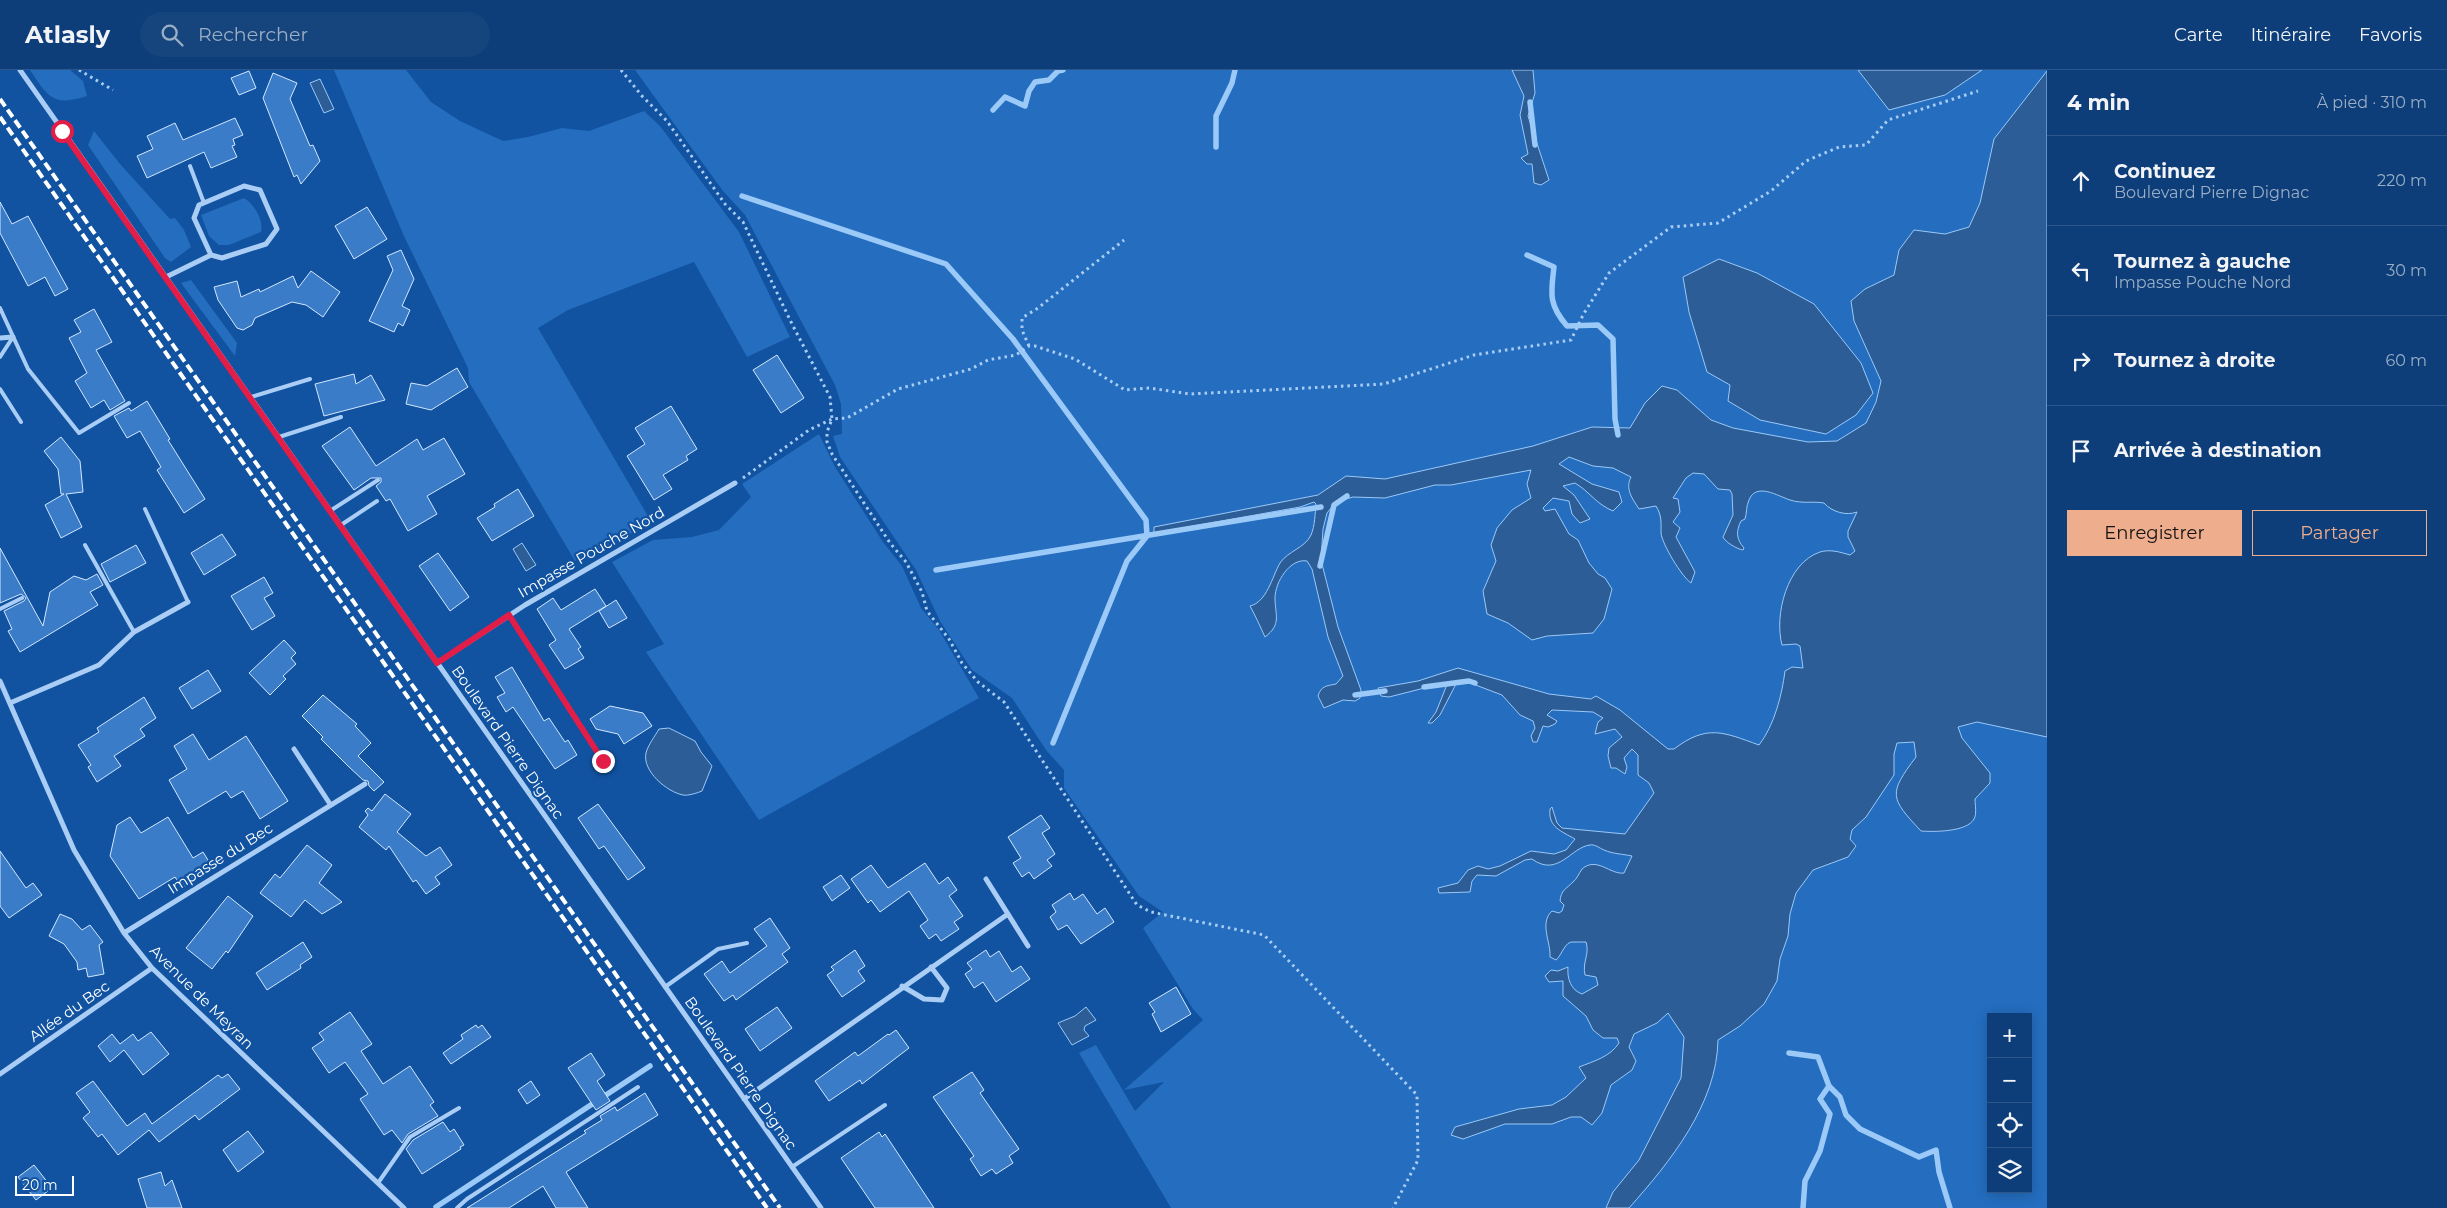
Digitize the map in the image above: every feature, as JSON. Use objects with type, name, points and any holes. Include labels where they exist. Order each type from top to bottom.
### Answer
[{"type":"street","name":"Boulevard Pierre Dignac","points":[[20,70],[821,1208]]},
{"type":"street","points":[[166,277],[212,255],[222,258],[266,244],[277,229],[260,190],[244,186],[199,205],[194,218],[212,255]]},
{"type":"street","points":[[0,338],[13,337]]},
{"type":"street","name":"Impasse Pouche Nord","points":[[437,663],[509,615],[735,483]]},
{"type":"street","points":[[10,703],[99,665],[134,632],[188,602]]},
{"type":"street","name":"Avenue de Meyran","points":[[0,681],[74,850],[124,933],[152,968],[404,1208]]},
{"type":"street","points":[[294,749],[330,804]]},
{"type":"street","name":"Impasse du Bec","points":[[124,933],[365,784]]},
{"type":"street","points":[[986,879],[1028,946]]},
{"type":"street","points":[[744,1099],[902,986],[1008,914]]},
{"type":"street","points":[[902,986],[924,998],[942,1000],[947,988],[931,967]]},
{"type":"street","name":"Allée du Bec","points":[[0,1074],[152,968]]},
{"type":"lane","points":[[190,166],[204,203]]},
{"type":"lane","points":[[0,308],[28,369],[78,433],[129,403]]},
{"type":"lane","points":[[0,357],[13,337]]},
{"type":"lane","points":[[251,397],[310,379]]},
{"type":"lane","points":[[0,389],[21,422]]},
{"type":"lane","points":[[279,437],[341,417]]},
{"type":"lane","points":[[330,510],[378,480]]},
{"type":"lane","points":[[341,525],[377,501]]},
{"type":"lane","points":[[145,509],[188,602]]},
{"type":"lane","points":[[85,545],[134,632]]},
{"type":"lane","points":[[0,609],[22,598]]},
{"type":"lane","points":[[509,615],[603,761]]},
{"type":"lane","points":[[665,987],[718,949],[747,943]]},
{"type":"lane","points":[[457,1208],[467,1199],[638,1087]]},
{"type":"lane","points":[[792,1167],[885,1105]]},
{"type":"lane","points":[[378,1182],[410,1137],[459,1108]]},
{"type":"path","points":[[80,70],[113,90]]},
{"type":"path","points":[[622,70],[642,96],[666,121],[725,204],[743,222],[792,324],[830,397],[832,419],[827,432],[827,442],[832,454],[890,543],[906,562],[922,592],[927,611],[978,682],[1004,702],[1137,905],[1151,912],[1264,935],[1417,1095],[1418,1160],[1393,1208]]},
{"type":"path","points":[[735,483],[757,470],[809,430],[832,419],[847,418],[898,389],[971,369],[988,360],[1016,355],[1029,346],[1035,346],[1075,359],[1125,390],[1150,388],[1190,394],[1384,384],[1474,355],[1571,340],[1583,315],[1609,273],[1671,227],[1718,223],[1771,191],[1806,161],[1839,147],[1866,145],[1888,120],[1978,90]]},
{"type":"path","points":[[1029,346],[1022,330],[1022,318],[1038,308],[1124,240]]},
{"type":"shaded area","points":[[30,70],[70,70],[83,81],[87,96],[66,100],[52,97]]},
{"type":"shaded area","points":[[334,70],[406,70],[431,102],[460,121],[503,141],[562,128],[589,131],[644,111],[660,126],[739,232],[790,337],[747,357],[694,262],[568,310],[538,328],[652,523],[575,561],[469,382],[468,368],[403,234]]},
{"type":"shaded area","points":[[635,70],[2047,70],[2047,1208],[1171,1208],[1079,1053],[1096,1045],[1135,1111],[1164,1082],[1124,1090],[1203,1020],[1193,1009],[1143,928],[1163,912],[1139,896],[1064,788],[1064,770],[1046,750],[1012,698],[972,670],[940,621],[916,570],[840,457],[833,436],[842,434],[841,404],[835,385],[745,215],[723,191]]},
{"type":"shaded area","points":[[1512,70],[1533,70],[1535,93],[1528,116],[1549,180],[1541,185],[1534,183],[1532,164],[1527,164],[1521,158],[1528,154],[1520,115],[1524,96]]},
{"type":"shaded area","points":[[1858,70],[1982,70],[1945,95],[1889,110]]},
{"type":"shaded area","points":[[2047,71],[2047,737],[1977,722],[1958,727],[1962,738],[1990,773],[1990,783],[1975,799],[1975,815],[1970,823],[1958,829],[1942,831],[1921,831],[1898,803],[1896,796],[1897,788],[1916,757],[1914,742],[1897,743],[1894,754],[1894,775],[1866,817],[1852,830],[1850,839],[1856,846],[1848,857],[1813,870],[1796,893],[1790,914],[1788,936],[1780,959],[1777,981],[1764,1004],[1740,1026],[1718,1040],[1716,1064],[1700,1109],[1675,1152],[1629,1208],[1606,1208],[1613,1192],[1639,1160],[1681,1078],[1684,1037],[1668,1013],[1657,1023],[1634,1034],[1629,1047],[1636,1061],[1632,1070],[1611,1085],[1602,1113],[1592,1125],[1581,1117],[1571,1117],[1552,1124],[1505,1124],[1463,1139],[1451,1135],[1455,1127],[1519,1109],[1552,1105],[1566,1097],[1586,1078],[1579,1067],[1611,1052],[1619,1043],[1617,1038],[1603,1038],[1593,1030],[1586,1016],[1563,996],[1563,981],[1549,982],[1545,976],[1551,970],[1558,971],[1568,967],[1570,984],[1578,992],[1582,994],[1598,985],[1596,977],[1585,975],[1586,942],[1570,942],[1556,960],[1550,957],[1546,921],[1552,911],[1559,913],[1562,911],[1564,905],[1560,901],[1561,894],[1576,879],[1582,869],[1593,864],[1624,873],[1632,856],[1590,845],[1583,847],[1557,863],[1549,865],[1541,864],[1532,859],[1525,860],[1496,876],[1477,875],[1472,881],[1470,892],[1439,893],[1438,888],[1458,883],[1468,870],[1478,866],[1488,869],[1500,866],[1531,851],[1554,854],[1566,850],[1575,839],[1560,831],[1553,824],[1550,815],[1552,807],[1557,823],[1562,828],[1625,834],[1654,793],[1649,783],[1638,775],[1638,755],[1632,749],[1624,758],[1627,767],[1625,774],[1616,768],[1611,768],[1608,756],[1609,748],[1622,737],[1615,729],[1595,734],[1598,722],[1603,718],[1593,712],[1552,710],[1547,715],[1557,721],[1548,727],[1543,726],[1537,742],[1533,742],[1531,736],[1535,728],[1533,721],[1520,715],[1502,695],[1465,681],[1457,682],[1440,715],[1432,723],[1428,723],[1436,712],[1448,682],[1389,697],[1381,696],[1378,688],[1418,681],[1458,668],[1549,694],[1591,699],[1596,696],[1620,710],[1668,749],[1674,749],[1696,736],[1706,733],[1725,734],[1759,745],[1769,729],[1776,710],[1785,671],[1792,667],[1803,668],[1800,646],[1796,644],[1782,645],[1780,633],[1782,605],[1791,578],[1809,558],[1820,552],[1835,551],[1850,555],[1855,551],[1848,537],[1848,531],[1857,512],[1844,513],[1831,509],[1824,503],[1794,501],[1768,492],[1757,492],[1749,500],[1745,519],[1741,521],[1738,528],[1738,538],[1744,548],[1743,550],[1731,545],[1723,537],[1733,515],[1732,494],[1730,490],[1718,489],[1704,474],[1693,473],[1686,478],[1673,498],[1678,499],[1680,512],[1673,522],[1680,528],[1676,537],[1695,572],[1691,583],[1678,567],[1665,545],[1661,533],[1660,516],[1656,506],[1639,509],[1634,501],[1629,489],[1631,477],[1613,468],[1593,466],[1569,457],[1559,464],[1592,484],[1619,492],[1622,502],[1613,511],[1602,505],[1575,483],[1563,486],[1574,495],[1590,519],[1580,523],[1572,514],[1569,501],[1553,498],[1543,508],[1545,511],[1555,509],[1569,534],[1578,540],[1589,563],[1598,574],[1605,578],[1612,589],[1604,619],[1593,633],[1547,636],[1532,640],[1508,623],[1487,614],[1483,591],[1496,561],[1491,545],[1497,528],[1512,510],[1531,498],[1527,484],[1531,470],[1451,485],[1435,485],[1385,498],[1353,497],[1336,502],[1327,513],[1323,529],[1321,560],[1338,627],[1361,690],[1360,698],[1355,701],[1343,700],[1324,708],[1318,696],[1322,688],[1336,684],[1343,676],[1328,637],[1312,569],[1307,561],[1295,563],[1289,567],[1281,578],[1275,598],[1276,623],[1274,628],[1265,637],[1250,606],[1261,600],[1283,559],[1301,546],[1311,535],[1316,504],[1314,502],[1300,507],[1154,533],[1154,527],[1318,495],[1346,476],[1385,479],[1533,446],[1592,427],[1630,428],[1645,403],[1662,386],[1677,390],[1711,420],[1733,428],[1808,442],[1837,441],[1866,423],[1876,402],[1881,381],[1854,321],[1851,301],[1865,289],[1894,275],[1899,250],[1914,230],[1945,234],[1969,227],[1980,203],[1994,139]]},
{"type":"shaded area","points":[[320,79],[334,109],[324,113],[310,83]]},
{"type":"shaded area","points":[[94,131],[120,164],[170,219],[175,218],[184,230],[191,247],[171,262],[165,258],[88,145]]},
{"type":"shaded area","points":[[244,198],[251,204],[260,218],[261,232],[229,245],[219,245],[209,236],[201,215]]},
{"type":"shaded area","points":[[1719,259],[1757,273],[1814,304],[1861,363],[1873,393],[1856,415],[1826,434],[1760,420],[1728,401],[1730,385],[1707,372],[1689,312],[1683,277]]},
{"type":"shaded area","points":[[191,280],[237,343],[235,356],[181,283]]},
{"type":"shaded area","points":[[819,434],[835,467],[883,542],[902,566],[921,608],[939,630],[979,698],[759,820],[646,652],[664,644],[612,562],[653,540],[692,537],[719,530],[751,497],[742,484]]},
{"type":"shaded area","points":[[522,543],[536,565],[526,571],[513,549]]},
{"type":"shaded area","points":[[669,728],[695,741],[712,766],[702,791],[683,795],[670,790],[657,780],[648,767],[646,753],[650,744],[659,729]]},
{"type":"shaded area","points":[[1086,1007],[1096,1020],[1085,1026],[1084,1030],[1089,1036],[1072,1045],[1058,1023],[1075,1016]]},
{"type":"building","points":[[249,71],[256,88],[239,95],[231,78]]},
{"type":"building","points":[[273,73],[297,83],[290,99],[310,146],[313,145],[320,161],[301,184],[297,175],[294,177],[263,98]]},
{"type":"building","points":[[235,118],[243,135],[233,139],[235,145],[232,146],[237,157],[211,168],[204,152],[147,178],[137,156],[153,149],[147,136],[175,123],[183,140]]},
{"type":"building","points":[[0,202],[12,224],[28,216],[68,289],[55,296],[45,277],[28,286],[0,233]]},
{"type":"building","points":[[367,207],[387,239],[354,259],[335,226]]},
{"type":"building","points":[[401,250],[414,279],[402,306],[410,310],[403,326],[398,323],[394,332],[369,321],[393,270],[387,256]]},
{"type":"building","points":[[311,271],[340,292],[323,317],[306,305],[292,302],[255,318],[252,325],[243,330],[237,328],[218,300],[214,287],[237,281],[241,297],[259,289],[260,292],[293,276],[298,288]]},
{"type":"building","points":[[94,309],[112,342],[96,350],[125,401],[110,410],[104,400],[91,408],[75,381],[87,373],[69,338],[81,332],[74,320]]},
{"type":"building","points":[[777,355],[804,398],[781,413],[753,370]]},
{"type":"building","points":[[457,368],[468,387],[431,410],[406,404],[411,383],[427,386]]},
{"type":"building","points":[[354,374],[356,384],[371,375],[385,400],[324,416],[315,384]]},
{"type":"building","points":[[147,401],[170,439],[168,440],[205,499],[184,513],[157,470],[161,467],[140,431],[127,438],[114,416],[129,408],[131,411]]},
{"type":"building","points":[[671,406],[697,449],[686,456],[688,460],[663,475],[672,489],[654,500],[627,456],[645,444],[635,428]]},
{"type":"building","points":[[350,427],[376,466],[417,439],[423,450],[444,438],[465,474],[427,496],[437,514],[408,531],[390,499],[386,501],[376,486],[381,482],[381,478],[371,478],[354,490],[322,446]]},
{"type":"building","points":[[61,437],[80,461],[83,492],[66,494],[82,527],[61,538],[45,505],[64,494],[61,494],[58,469],[44,451]]},
{"type":"building","points":[[518,489],[534,516],[492,541],[477,518],[495,507],[494,504]]},
{"type":"building","points":[[222,534],[236,555],[204,575],[191,553]]},
{"type":"building","points":[[136,545],[146,563],[110,582],[101,564]]},
{"type":"building","points":[[0,548],[43,626],[50,592],[74,576],[86,580],[97,574],[103,585],[90,592],[98,605],[20,652],[8,631],[12,629],[4,611],[24,601],[26,598],[21,594],[0,603]]},
{"type":"building","points":[[438,553],[469,597],[450,611],[419,566]]},
{"type":"building","points":[[264,577],[273,593],[264,598],[275,616],[252,630],[231,596]]},
{"type":"building","points":[[595,589],[606,606],[569,629],[581,647],[578,649],[584,658],[565,669],[549,645],[556,640],[537,609],[553,598],[561,610]]},
{"type":"building","points":[[616,600],[627,618],[609,628],[599,611]]},
{"type":"building","points":[[284,640],[296,653],[291,658],[296,664],[283,676],[286,679],[270,695],[249,673]]},
{"type":"building","points":[[512,667],[544,721],[549,718],[565,742],[568,740],[577,755],[555,769],[513,707],[506,712],[497,697],[505,693],[495,677]]},
{"type":"building","points":[[208,670],[221,691],[192,709],[179,688]]},
{"type":"building","points":[[323,695],[357,724],[355,726],[371,743],[358,756],[384,782],[374,791],[369,786],[368,781],[363,780],[348,766],[321,739],[323,737],[302,716]]},
{"type":"building","points":[[144,697],[156,718],[140,729],[145,736],[114,756],[121,766],[97,782],[88,767],[91,765],[78,745],[99,732],[97,728]]},
{"type":"building","points":[[610,706],[643,713],[652,726],[624,744],[618,734],[596,729],[590,719]]},
{"type":"building","points":[[193,734],[209,760],[246,736],[288,801],[260,819],[243,791],[231,798],[226,791],[188,814],[169,780],[187,769],[174,746]]},
{"type":"building","points":[[385,794],[411,814],[397,832],[426,856],[440,847],[452,865],[435,877],[440,884],[426,894],[416,880],[413,882],[389,846],[386,850],[359,827],[368,815],[365,811],[368,808],[372,811]]},
{"type":"building","points":[[598,804],[645,868],[628,880],[604,846],[599,849],[578,818]]},
{"type":"building","points":[[1041,815],[1050,828],[1042,833],[1055,854],[1047,860],[1052,866],[1034,879],[1029,872],[1022,877],[1013,863],[1021,858],[1008,837]]},
{"type":"building","points":[[130,817],[141,833],[168,817],[193,858],[203,852],[213,868],[182,888],[175,877],[139,899],[110,856],[117,825]]},
{"type":"building","points":[[307,845],[332,865],[319,883],[342,902],[322,914],[305,900],[291,917],[260,893],[275,874],[280,878]]},
{"type":"building","points":[[0,851],[26,888],[33,883],[42,895],[9,918],[0,906]]},
{"type":"building","points":[[925,863],[939,884],[948,877],[957,890],[949,896],[963,916],[954,922],[959,929],[941,941],[936,934],[929,939],[920,926],[928,920],[909,891],[880,912],[871,900],[868,903],[851,879],[871,865],[888,888]]},
{"type":"building","points":[[841,875],[850,888],[832,901],[823,887]]},
{"type":"building","points":[[1070,893],[1074,900],[1083,894],[1097,914],[1105,908],[1114,922],[1081,944],[1067,925],[1058,930],[1050,917],[1056,912],[1052,905]]},
{"type":"building","points":[[228,896],[253,916],[228,953],[226,951],[212,969],[186,948]]},
{"type":"building","points":[[60,914],[72,919],[82,930],[90,925],[103,942],[99,945],[104,974],[88,977],[86,968],[78,970],[77,962],[64,944],[49,936]]},
{"type":"building","points":[[770,918],[790,948],[782,954],[788,962],[736,1000],[733,995],[724,1001],[704,974],[722,961],[730,973],[767,946],[754,929]]},
{"type":"building","points":[[303,942],[312,957],[300,965],[301,968],[267,990],[256,973]]},
{"type":"building","points":[[855,950],[865,966],[858,971],[865,981],[842,997],[827,975],[834,970],[831,967]]},
{"type":"building","points":[[986,950],[990,957],[999,951],[1012,972],[1021,966],[1030,979],[996,1002],[983,982],[974,988],[965,974],[972,969],[967,963]]},
{"type":"building","points":[[1176,987],[1191,1014],[1161,1032],[1152,1014],[1155,1012],[1149,1003]]},
{"type":"building","points":[[777,1007],[792,1028],[760,1051],[745,1029]]},
{"type":"building","points":[[350,1012],[372,1044],[361,1051],[383,1084],[410,1066],[434,1102],[430,1105],[438,1116],[408,1134],[402,1143],[392,1130],[384,1135],[360,1099],[368,1094],[345,1062],[329,1073],[312,1048],[324,1040],[319,1033]]},
{"type":"building","points":[[476,1025],[478,1028],[482,1025],[491,1037],[451,1064],[443,1053],[463,1039],[461,1035]]},
{"type":"building","points":[[896,1030],[909,1048],[862,1084],[860,1080],[829,1101],[815,1081],[855,1052],[858,1056]]},
{"type":"building","points":[[151,1032],[169,1054],[143,1075],[124,1050],[110,1062],[98,1046],[112,1034],[120,1044],[133,1034],[138,1041]]},
{"type":"building","points":[[591,1053],[605,1075],[597,1081],[610,1101],[596,1110],[568,1068]]},
{"type":"building","points":[[972,1072],[984,1090],[980,1093],[1019,1149],[1009,1156],[1013,1163],[996,1174],[992,1169],[981,1176],[970,1159],[974,1156],[933,1097]]},
{"type":"building","points":[[228,1074],[240,1089],[199,1120],[195,1115],[159,1142],[149,1130],[118,1155],[102,1134],[98,1137],[83,1118],[90,1112],[76,1093],[93,1081],[127,1126],[145,1113],[152,1124],[218,1075],[222,1078]]},
{"type":"building","points":[[531,1081],[540,1095],[527,1104],[518,1090]]},
{"type":"building","points":[[645,1093],[658,1115],[566,1172],[588,1208],[556,1208],[543,1186],[509,1208],[467,1208],[586,1133],[584,1131],[602,1120],[600,1116],[615,1107],[617,1111]]},
{"type":"building","points":[[443,1122],[450,1132],[454,1129],[464,1145],[460,1147],[461,1149],[422,1174],[406,1149],[413,1140]]},
{"type":"building","points":[[248,1131],[264,1152],[238,1172],[223,1150]]},
{"type":"building","points":[[879,1132],[882,1137],[885,1134],[934,1208],[875,1208],[841,1158]]},
{"type":"building","points":[[34,1165],[52,1188],[36,1200],[18,1177]]},
{"type":"building","points":[[161,1172],[165,1186],[172,1180],[182,1208],[147,1208],[138,1179]]},
{"type":"waterway","points":[[993,110],[1005,97],[1025,106],[1029,91],[1035,82],[1049,80],[1058,71],[1063,70]]},
{"type":"waterway","points":[[1216,147],[1216,116],[1232,83],[1235,70]]},
{"type":"waterway","points":[[1530,102],[1535,145]]},
{"type":"waterway","points":[[742,196],[946,264],[1013,339],[1146,520],[1147,536],[1127,561],[1053,743]]},
{"type":"waterway","points":[[1527,255],[1554,267],[1552,298],[1557,311],[1567,326],[1598,325],[1613,339],[1615,419],[1618,435]]},
{"type":"waterway","points":[[1320,566],[1334,505],[1347,496]]},
{"type":"waterway","points":[[936,570],[1321,507]]},
{"type":"waterway","points":[[1424,687],[1469,681],[1475,683]]},
{"type":"waterway","points":[[1355,695],[1385,691]]},
{"type":"waterway","points":[[1789,1053],[1818,1057],[1829,1086],[1840,1097],[1846,1115],[1860,1129],[1919,1157],[1936,1150],[1939,1172],[1950,1208]]},
{"type":"waterway","points":[[436,1207],[650,1066]]},
{"type":"waterway","points":[[1803,1208],[1805,1181],[1820,1151],[1830,1114],[1820,1099],[1829,1086]]},
{"type":"railway","points":[[0,99],[780,1208]]},
{"type":"railway","points":[[0,117],[767,1208]]},
{"type":"route","points":[[62,131],[437,663],[509,615],[603,761]]}]
